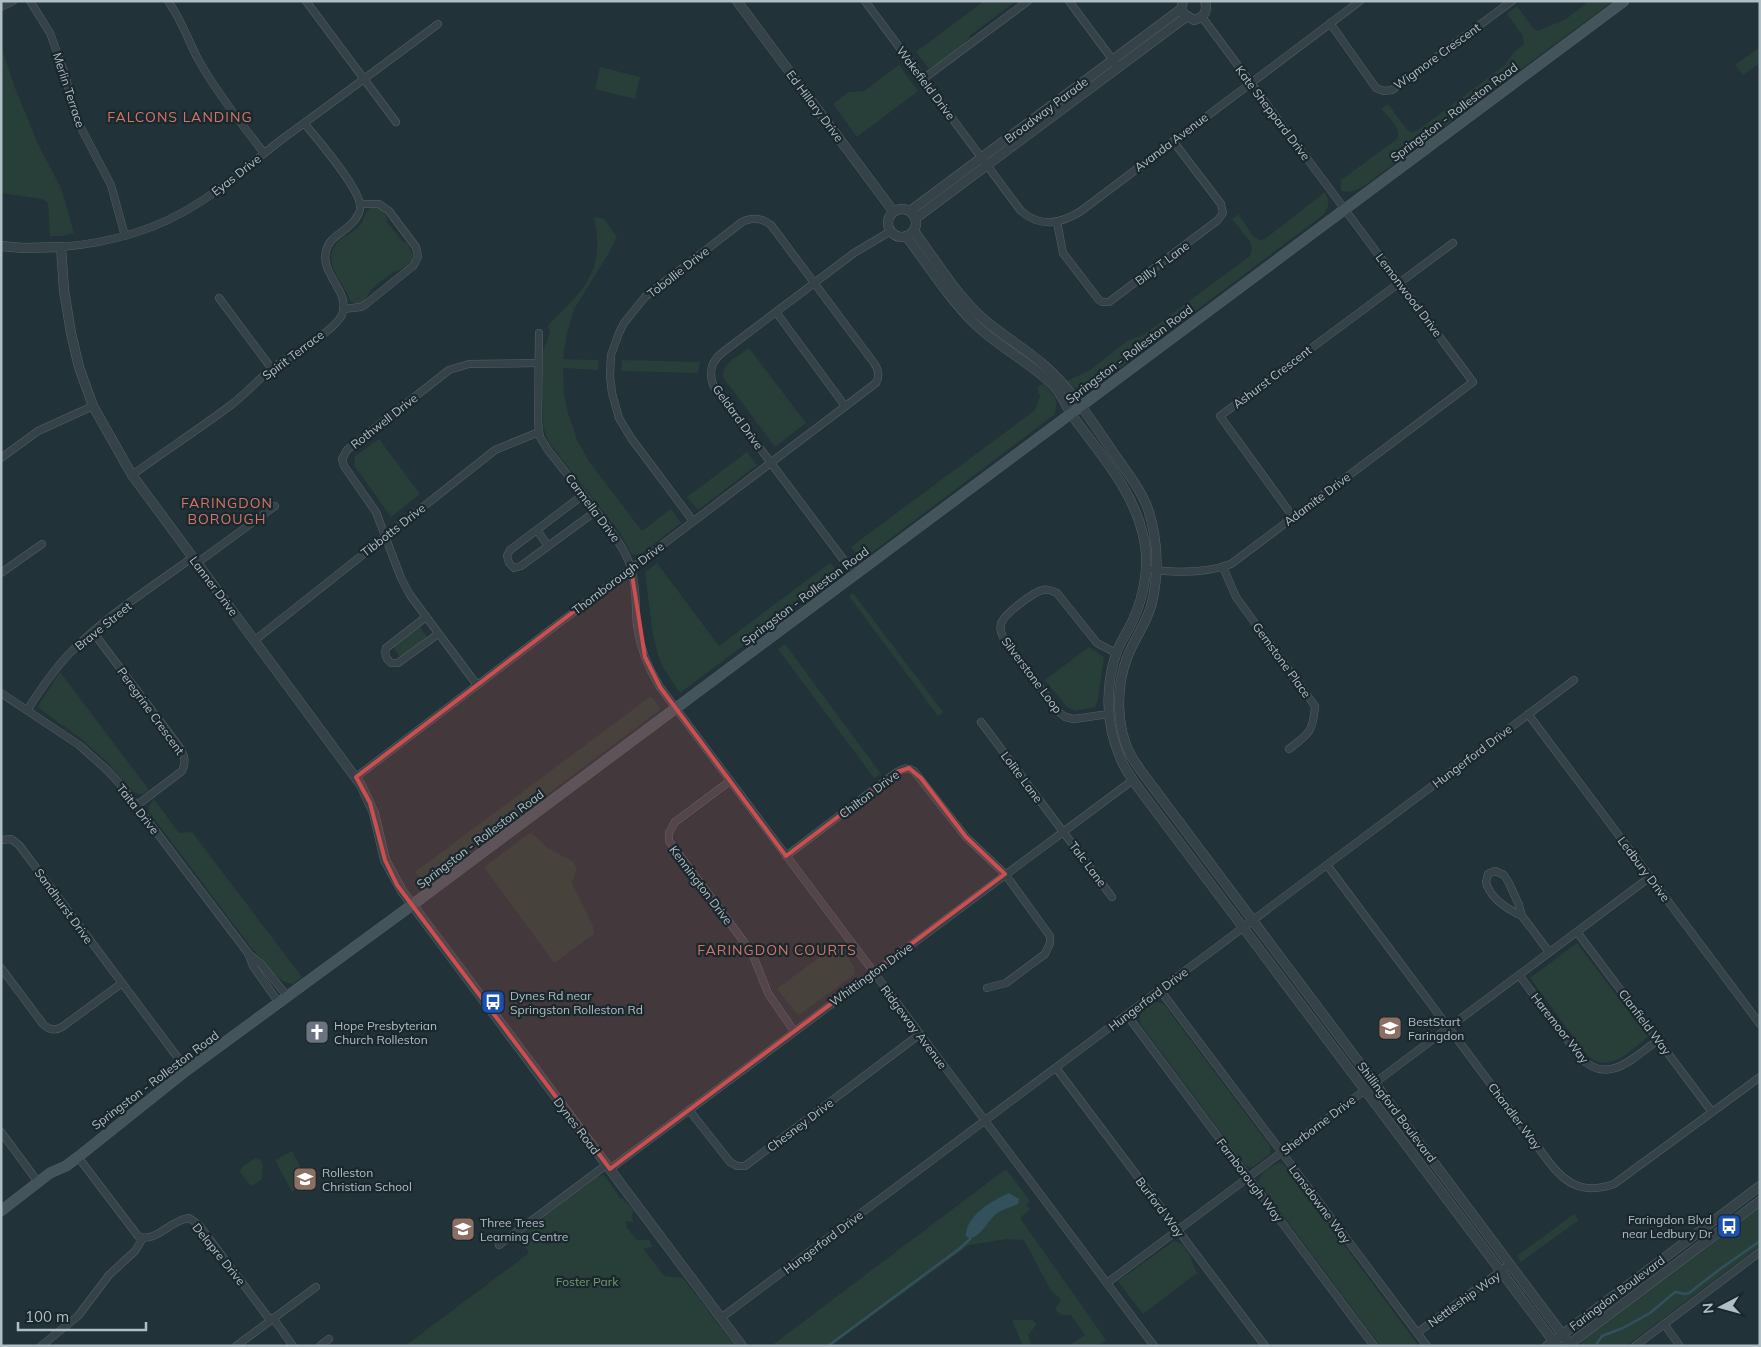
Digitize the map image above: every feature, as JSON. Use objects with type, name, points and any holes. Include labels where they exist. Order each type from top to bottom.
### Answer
[{"type":"main road","name":"Springston - Rolleston Road","points":[[1,1211],[50,1173],[66,1166],[186,1070],[412,905],[1624,1]]},
{"type":"street","points":[[1,7],[13,1]]},
{"type":"street","name":"Merlin Terrace","points":[[30,1],[50,32],[65,74],[79,124],[111,185],[125,236]]},
{"type":"street","points":[[168,1],[182,23],[207,74],[264,153]]},
{"type":"street","points":[[306,1],[396,122]]},
{"type":"street","name":"Ed Hillary Drive","points":[[737,1],[893,211]]},
{"type":"street","name":"Wakefield Drive","points":[[865,1],[984,161]]},
{"type":"street","points":[[923,79],[1028,1]]},
{"type":"street","points":[[1069,1],[1115,64]]},
{"type":"street","name":"Avanda Avenue","points":[[1057,222],[1081,211],[1360,1]]},
{"type":"street","name":"Wigmore Crescent","points":[[1330,23],[1376,88],[1384,92],[1392,90],[1512,1]]},
{"type":"street","points":[[1183,9],[1194,20],[1202,17],[1206,12],[1208,3]]},
{"type":"street","name":"Broadway Parade","points":[[913,214],[1115,64],[1183,9]]},
{"type":"street","name":"Kate Sheppard Drive","points":[[1202,17],[1345,209]]},
{"type":"street","name":"Eyas Drive","points":[[1,246],[60,248],[92,244],[125,236],[170,219],[194,206],[438,24]]},
{"type":"street","points":[[304,123],[354,189],[360,204],[356,219],[336,235],[326,250],[328,271],[342,297],[343,309],[361,307],[366,304],[414,266],[418,257],[416,247],[389,211],[379,204],[360,204]]},
{"type":"street","name":"Billy T Lane","points":[[1057,222],[1063,253],[1099,300],[1109,302],[1218,220],[1223,213],[1221,204],[1173,141]]},
{"type":"street","points":[[984,161],[1016,204],[1028,216],[1041,222],[1057,222]]},
{"type":"street","points":[[902,208],[913,214],[916,227],[910,234],[898,236],[891,232],[888,219],[893,211],[902,208]]},
{"type":"street","name":"Lemonwood Drive","points":[[1345,209],[1473,382]]},
{"type":"street","name":"Tobollie Drive","points":[[693,521],[631,438],[619,418],[612,393],[610,376],[611,355],[619,333],[630,313],[653,289],[747,219],[760,219],[771,225],[874,363],[878,369],[879,378]]},
{"type":"street","name":"Geldard Drive","points":[[854,574],[714,387],[710,375],[713,363],[718,355],[854,253],[891,232]]},
{"type":"street","points":[[910,234],[976,312],[1044,365],[1062,382],[1081,406]]},
{"type":"street","points":[[910,234],[965,314],[984,332],[1030,365],[1055,388],[1071,414]]},
{"type":"street","points":[[1400,282],[1453,244]]},
{"type":"street","name":"Lanner Drive","points":[[60,248],[70,333],[79,367],[93,406],[132,475],[356,777],[370,803],[382,851],[389,869],[397,885],[412,905]]},
{"type":"street","name":"Ashurst Crescent","points":[[1293,517],[1220,416],[1400,282]]},
{"type":"street","points":[[219,298],[272,368]]},
{"type":"street","name":"Spirit Terrace","points":[[132,475],[230,406],[249,391],[272,368],[304,349],[333,325],[342,315],[343,309]]},
{"type":"street","points":[[776,312],[845,406]]},
{"type":"street","name":"Carmella Drive","points":[[539,333],[539,432],[548,450],[617,539],[631,568],[636,590],[637,625],[643,652],[653,676],[676,708]]},
{"type":"street","name":"Rothwell Drive","points":[[476,686],[405,587],[380,520],[371,503],[344,466],[342,459],[345,452],[439,377],[455,367],[469,364],[538,363]]},
{"type":"street","name":"Thornborough Drive","points":[[356,777],[876,383],[879,378]]},
{"type":"street","name":"Adamite Drive","points":[[1145,569],[1195,572],[1232,564],[1473,382]]},
{"type":"street","points":[[1,458],[38,431],[93,406]]},
{"type":"street","name":"Shillingford Boulevard","points":[[1081,406],[1135,484],[1147,508],[1155,536],[1156,571],[1152,603],[1144,624],[1126,658],[1120,682],[1121,728],[1130,754],[1563,1334],[1569,1345]]},
{"type":"street","name":"Shillingford Boulevard","points":[[1071,414],[1126,492],[1137,513],[1144,536],[1145,569],[1140,601],[1133,620],[1116,653],[1110,683],[1109,714],[1120,759],[1133,780],[1501,1271],[1553,1344]]},
{"type":"street","name":"Tibbotts Drive","points":[[255,640],[495,450],[539,432]]},
{"type":"street","points":[[584,495],[510,550],[507,556],[508,563],[514,568],[521,566],[596,511]]},
{"type":"street","name":"Brave Street","points":[[28,709],[53,672],[93,632],[275,506]]},
{"type":"street","points":[[536,530],[548,546]]},
{"type":"street","points":[[1,573],[42,544]]},
{"type":"street","name":"Gemstone Place","points":[[1223,567],[1236,597],[1315,706],[1314,722],[1308,734],[1289,749]]},
{"type":"street","name":"Silverstone Loop","points":[[1109,714],[1074,719],[1065,717],[1059,712],[1006,642],[1002,634],[1001,625],[1004,617],[1032,594],[1049,589],[1057,593],[1096,643],[1116,653]]},
{"type":"street","points":[[426,617],[386,648],[386,659],[391,663],[398,663],[438,634]]},
{"type":"street","name":"Peregrine Crescent","points":[[93,632],[185,756],[185,765],[182,771],[136,806]]},
{"type":"street","name":"Hungerford Drive","points":[[721,1318],[1574,680]]},
{"type":"street","name":"Taita Drive","points":[[1,693],[28,709],[92,755],[120,784],[248,953],[253,966],[283,1000]]},
{"type":"street","name":"Ridgeway Avenue","points":[[676,708],[1154,1346]]},
{"type":"street","name":"Ledbury Drive","points":[[1528,714],[1760,1024]]},
{"type":"street","name":"Lolite Lane","points":[[981,722],[1063,831]]},
{"type":"street","name":"Chilton Drive","points":[[786,856],[897,772],[903,768],[908,768],[921,778],[966,837],[1005,874]]},
{"type":"street","name":"Whittington Drive","points":[[500,1245],[689,1110],[1133,780]]},
{"type":"street","name":"Kennington Drive","points":[[730,781],[675,822],[669,833],[669,841],[744,942],[754,958],[768,993],[794,1031]]},
{"type":"street","name":"Talc Lane","points":[[1063,831],[1112,897]]},
{"type":"street","name":"Sandhurst Drive","points":[[1,840],[11,839],[19,844],[186,1070]]},
{"type":"street","name":"Chandler Way","points":[[1327,865],[1556,1171],[1571,1183],[1597,1188],[1614,1184],[1760,1077]]},
{"type":"street","points":[[1522,916],[1511,911],[1493,895],[1486,882],[1488,874],[1495,871],[1504,875],[1512,888],[1522,916],[1549,952]]},
{"type":"street","points":[[987,988],[1006,983],[1045,954],[1050,943],[1050,936],[1045,927],[1005,874]]},
{"type":"street","name":"Sherborne Drive","points":[[1107,1283],[1650,877]]},
{"type":"street","points":[[1213,886],[1222,879]]},
{"type":"street","name":"Dynes Road","points":[[412,905],[742,1346]]},
{"type":"street","name":"Clanfield Way","points":[[1577,932],[1712,1112]]},
{"type":"street","points":[[1,968],[43,1024],[57,1030],[122,983]]},
{"type":"street","name":"Haremoor Way","points":[[1519,975],[1576,1052],[1591,1067],[1604,1070],[1616,1069],[1658,1040]]},
{"type":"street","name":"Lansdowne Way","points":[[1160,990],[1427,1346]]},
{"type":"street","name":"Farnborough Way","points":[[1127,1014],[1374,1346]]},
{"type":"street","name":"Chesney Drive","points":[[689,1110],[730,1162],[737,1166],[745,1166],[920,1034]]},
{"type":"street","name":"Burford Way","points":[[1056,1068],[1264,1346]]},
{"type":"street","points":[[1,1132],[38,1182]]},
{"type":"street","points":[[40,1346],[78,1316],[109,1274],[135,1251],[143,1238],[131,1228],[78,1156]]},
{"type":"street","name":"Faringdon Boulevard","points":[[1553,1344],[1563,1334],[1760,1186]]},
{"type":"street","name":"Faringdon Boulevard","points":[[1569,1345],[1760,1201]]},
{"type":"street","name":"Delapre Drive","points":[[143,1238],[158,1234],[180,1219],[189,1218],[198,1225],[272,1319]]},
{"type":"street","points":[[1701,1230],[1708,1239]]},
{"type":"street","points":[[1635,1346],[1760,1252]]},
{"type":"street","name":"Nettleship Way","points":[[1417,1333],[1510,1264]]},
{"type":"street","points":[[236,1346],[316,1287]]},
{"type":"street","points":[[272,1319],[293,1346]]},
{"type":"street","points":[[1664,1324],[1680,1346]]},
{"type":"street","points":[[320,1346],[329,1339]]},
{"type":"highlighted area","points":[[631,568],[645,657],[660,687],[786,856],[897,772],[909,768],[921,778],[966,837],[1005,874],[610,1169],[397,885],[385,860],[370,803],[356,777]]},
{"type":"green space","points":[[984,1],[1016,1],[969,36],[970,38],[958,49],[929,69],[916,52]]},
{"type":"green space","points":[[1589,1],[1613,1],[1359,189],[1347,192],[1341,191],[1341,180],[1397,139],[1398,131],[1396,127],[1381,109],[1388,104],[1407,130],[1417,131],[1505,65],[1514,52],[1524,44],[1523,36],[1507,14],[1517,6],[1534,29],[1538,31],[1566,19]]},
{"type":"green space","points":[[1760,47],[1760,63],[1743,75],[1735,65]]},
{"type":"green space","points":[[2,49],[15,88],[38,144],[61,188],[74,233],[50,236],[48,203],[42,199],[1,193]]},
{"type":"green space","points":[[899,65],[918,91],[857,137],[833,104],[849,92],[864,91]]},
{"type":"green space","points":[[600,67],[640,77],[635,99],[595,89]]},
{"type":"green space","points":[[1325,192],[1328,204],[1323,215],[1109,376],[1093,387],[1083,390],[1072,386],[1067,381],[1090,370],[1127,341],[1143,335],[1250,256],[1251,243],[1232,219],[1238,214],[1254,237],[1260,240],[1265,239]]},
{"type":"green space","points":[[370,208],[380,208],[386,216],[387,222],[403,242],[407,243],[413,255],[406,266],[378,283],[365,300],[357,304],[350,301],[331,259],[336,244],[360,225]]},
{"type":"green space","points":[[594,217],[604,219],[617,237],[574,309],[567,333],[563,359],[599,360],[598,370],[563,368],[567,410],[577,440],[590,463],[642,531],[671,509],[681,523],[641,554],[634,555],[620,533],[548,441],[543,425],[543,351],[550,333],[548,326],[579,293],[591,274],[597,253]]},
{"type":"green space","points":[[749,348],[806,423],[775,447],[723,377],[723,372],[728,364]]},
{"type":"green space","points":[[622,360],[700,362],[698,373],[621,371]]},
{"type":"green space","points":[[1043,383],[1055,398],[1056,410],[1054,415],[862,560],[851,547],[1035,410],[1040,397],[1037,388]]},
{"type":"green space","points":[[379,439],[420,494],[391,517],[354,465],[355,456]]},
{"type":"green space","points":[[747,452],[757,465],[698,510],[687,497]]},
{"type":"green space","points":[[657,563],[719,646],[830,563],[839,574],[680,693],[662,666],[653,635],[645,572]]},
{"type":"green space","points":[[853,593],[943,712],[938,716],[849,596]]},
{"type":"green space","points":[[420,627],[427,637],[400,657],[393,647]]},
{"type":"green space","points":[[785,644],[881,774],[874,778],[778,649]]},
{"type":"green space","points":[[1089,647],[1104,657],[1098,699],[1095,707],[1076,711],[1067,707],[1045,680]]},
{"type":"green space","points":[[60,672],[149,790],[147,792],[138,794],[133,792],[107,762],[80,738],[40,709],[38,706]]},
{"type":"green space","points":[[651,696],[661,709],[425,886],[415,872]]},
{"type":"green space","points":[[154,799],[179,833],[192,832],[302,977],[293,984],[281,980],[252,949],[149,812],[149,806]]},
{"type":"green space","points":[[531,832],[548,848],[572,861],[577,868],[572,883],[593,926],[594,934],[554,963],[484,867]]},
{"type":"green space","points":[[838,943],[854,967],[855,974],[799,1015],[797,1014],[777,989]]},
{"type":"green space","points":[[1577,943],[1648,1037],[1626,1054],[1611,1062],[1602,1063],[1586,1054],[1530,978]]},
{"type":"green space","points":[[1157,1002],[1162,1003],[1166,1007],[1270,1146],[1270,1154],[1254,1166],[1249,1167],[1245,1165],[1141,1025],[1140,1017],[1143,1010]]},
{"type":"green space","points":[[292,1151],[309,1183],[292,1192],[275,1160]]},
{"type":"green space","points":[[255,1158],[260,1160],[263,1165],[262,1179],[252,1186],[240,1172],[242,1167]]},
{"type":"green space","points":[[1279,1163],[1287,1168],[1419,1346],[1380,1346],[1259,1183],[1263,1173]]},
{"type":"green space","points":[[1006,1169],[1030,1201],[1026,1205],[1030,1209],[1020,1218],[1106,1340],[1097,1346],[1068,1346],[1085,1335],[1071,1315],[1061,1315],[1055,1309],[1061,1300],[1050,1289],[1024,1240],[1007,1239],[969,1245],[831,1346],[771,1346]]},
{"type":"green space","name":"Foster Park","points":[[604,1175],[621,1199],[624,1199],[634,1211],[631,1216],[634,1222],[625,1221],[626,1227],[637,1240],[649,1240],[653,1247],[643,1248],[664,1276],[683,1278],[735,1346],[405,1346],[529,1253],[518,1236],[597,1177]]},
{"type":"green space","points":[[1760,1206],[1760,1246],[1626,1346],[1580,1346],[1582,1340]]},
{"type":"green space","points":[[1574,1214],[1579,1220],[1521,1262],[1517,1256]]},
{"type":"green space","points":[[1174,1241],[1179,1242],[1186,1249],[1197,1273],[1143,1314],[1118,1281]]},
{"type":"green space","points":[[1012,1320],[1032,1320],[1037,1324],[1028,1335],[1032,1346],[1023,1346]]},
{"type":"water","points":[[1009,1193],[1019,1199],[1018,1204],[996,1214],[974,1237],[970,1239],[966,1236],[967,1228],[975,1215],[995,1200]]},
{"type":"waterway","points":[[828,1346],[970,1239]]},
{"type":"waterway","points":[[1597,1343],[1602,1336],[1623,1328],[1650,1313],[1675,1292],[1689,1293],[1760,1241]]},
{"type":"place","name":"Dynes Rd near Springston Rolleston Rd","points":[[493,1002]]},
{"type":"place","name":"BestStart Faringdon","points":[[1390,1028]]},
{"type":"place","name":"Hope Presbyterian Church Rolleston","points":[[317,1032]]},
{"type":"place","name":"Rolleston Christian School","points":[[305,1179]]},
{"type":"place","name":"Faringdon Blvd near Ledbury Dr","points":[[1729,1226]]},
{"type":"place","name":"Three Trees Learning Centre","points":[[463,1229]]},
{"type":"district","name":"FALCONS LANDING","points":[[180,117]]},
{"type":"district","name":"FARINGDON BOROUGH","points":[[227,512]]},
{"type":"district","name":"FARINGDON COURTS","points":[[777,950]]}]
